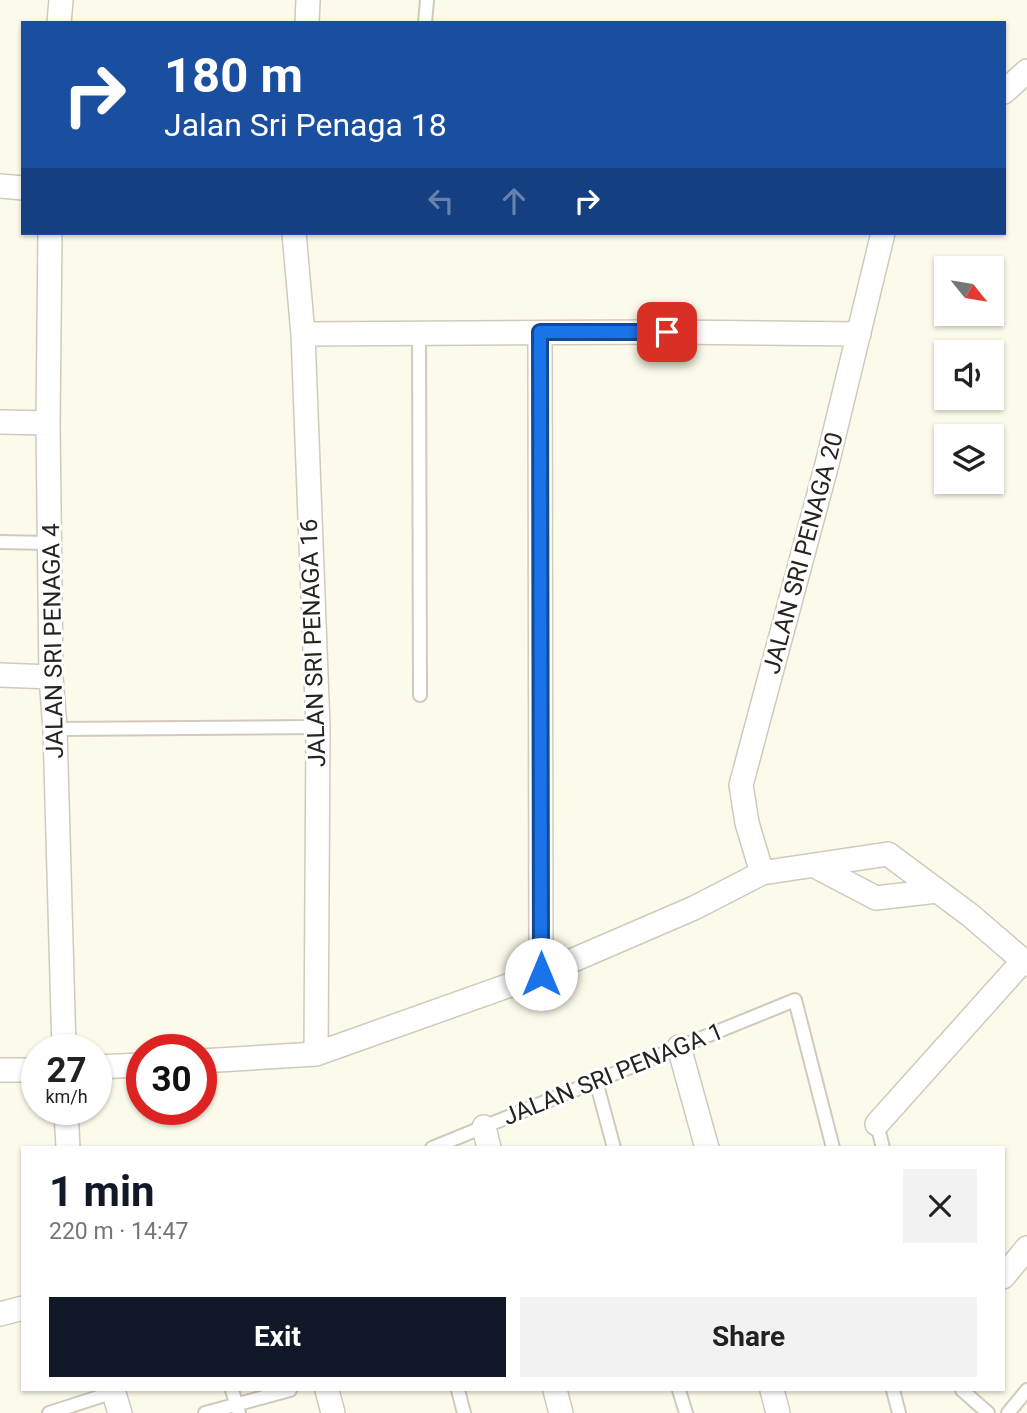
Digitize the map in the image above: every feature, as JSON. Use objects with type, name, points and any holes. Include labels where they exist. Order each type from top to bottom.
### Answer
[{"type":"street","points":[[59,21],[61,0]]},
{"type":"street","points":[[307,21],[308,0]]},
{"type":"street","points":[[1006,90],[1027,71]]},
{"type":"street","points":[[0,186],[21,188]]},
{"type":"street","name":"JALAN SRI PENAGA 4","points":[[50,235],[48,423],[51,677],[55,729],[64,1034]]},
{"type":"street","name":"JALAN SRI PENAGA 16","points":[[294,235],[303,334],[318,727],[316,1054]]},
{"type":"street","name":"JALAN SRI PENAGA 20","points":[[762,873],[747,823],[741,785],[827,464],[883,235]]},
{"type":"street","points":[[540,332],[541,974]]},
{"type":"street","points":[[303,334],[859,334]]},
{"type":"street","points":[[0,422],[48,423]]},
{"type":"street","points":[[0,674],[51,677]]},
{"type":"street","points":[[217,1060],[316,1054],[541,974],[694,908],[762,873],[888,854],[970,915],[1025,962],[877,1124]]},
{"type":"street","points":[[815,866],[876,898],[937,891]]},
{"type":"street","points":[[679,1047],[706,1146]]},
{"type":"street","points":[[0,1070],[21,1070]]},
{"type":"street","points":[[67,1125],[68,1146]]},
{"type":"street","points":[[1005,1274],[1027,1248]]},
{"type":"street","points":[[0,1314],[21,1309]]},
{"type":"street","points":[[327,1391],[333,1413]]},
{"type":"street","points":[[555,1391],[561,1413]]},
{"type":"street","points":[[772,1391],[778,1413]]},
{"type":"lane","points":[[425,21],[428,0]]},
{"type":"lane","points":[[419,334],[420,695]]},
{"type":"lane","points":[[0,542],[50,543]]},
{"type":"lane","points":[[55,729],[318,727]]},
{"type":"lane","name":"JALAN SRI PENAGA 1","points":[[442,1146],[487,1137],[596,1081],[795,1000],[832,1146]]},
{"type":"lane","points":[[596,1081],[613,1146]]},
{"type":"lane","points":[[877,1124],[882,1146]]},
{"type":"lane","points":[[1007,1413],[1027,1390]]},
{"type":"lane","points":[[233,1391],[238,1409]]},
{"type":"lane","points":[[205,1413],[238,1409],[287,1391]]},
{"type":"lane","points":[[458,1391],[464,1413]]},
{"type":"lane","points":[[679,1391],[686,1413]]},
{"type":"lane","points":[[894,1391],[899,1413]]},
{"type":"lane","points":[[963,1391],[988,1413]]},
{"type":"lane","points":[[49,1413],[116,1398]]},
{"type":"route","points":[[541,974],[540,332],[667,332]]}]
